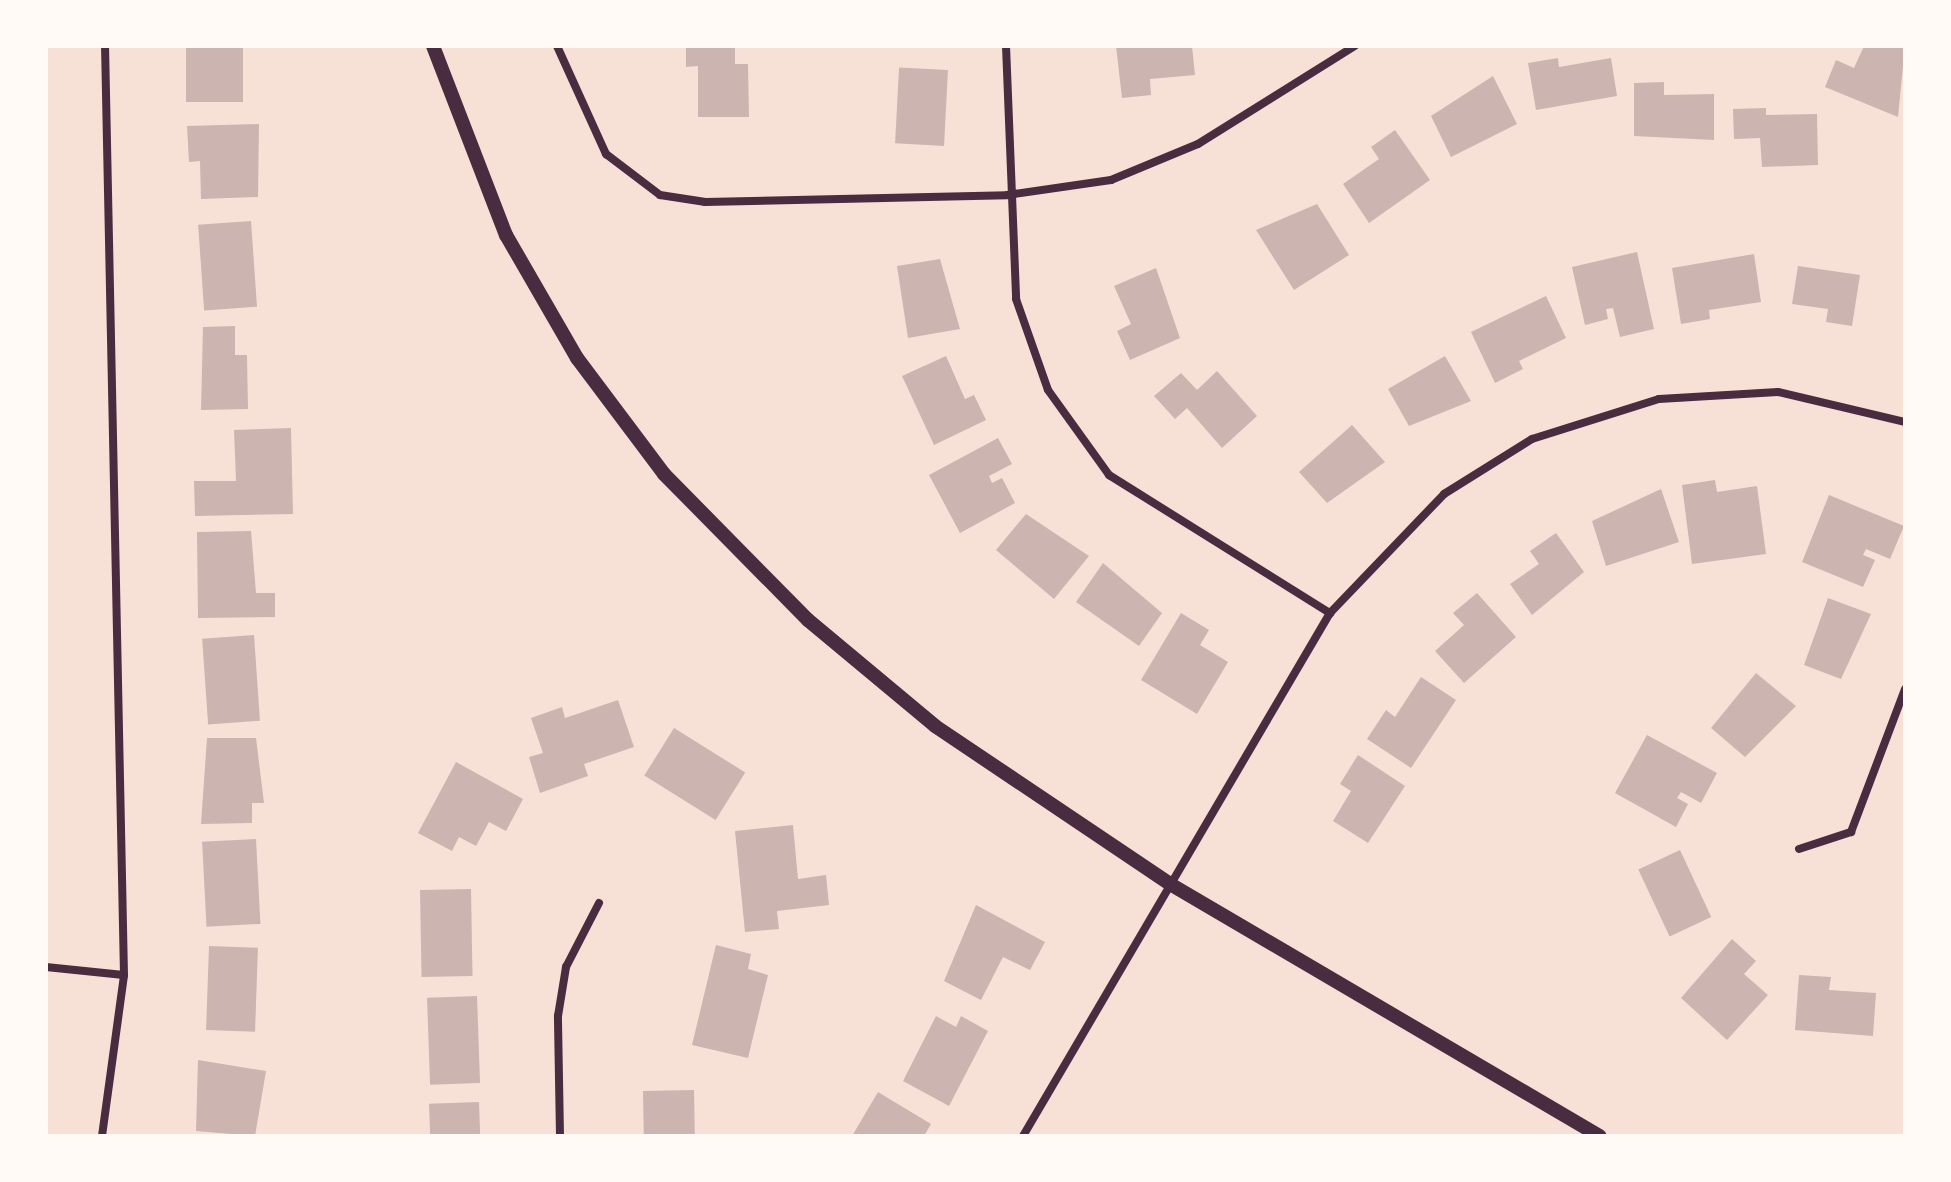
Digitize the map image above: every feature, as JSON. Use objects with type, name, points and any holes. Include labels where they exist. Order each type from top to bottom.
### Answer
[{"type":"street","points":[[102,1136],[124,975],[105,46]]},
{"type":"street","points":[[433,46],[506,235],[577,358],[664,474],[808,620],[935,726],[1170,884],[1600,1136]]},
{"type":"street","points":[[557,46],[606,154],[660,195],[705,202],[1007,195],[1111,180],[1162,161],[1355,46]]},
{"type":"street","points":[[1006,46],[1007,195],[1023,327],[1066,420],[1109,475],[1330,613]]},
{"type":"street","points":[[1023,1136],[1330,613],[1444,494],[1565,425],[1625,406],[1713,392],[1824,397],[1905,422]]},
{"type":"street","points":[[1799,849],[1851,832],[1905,689]]},
{"type":"street","points":[[560,1136],[558,1016],[566,967],[599,903]]},
{"type":"street","points":[[46,967],[124,975]]},
{"type":"building","points":[[186,46],[243,46],[243,102],[186,102]]},
{"type":"building","points":[[686,46],[735,46],[735,64],[748,64],[749,117],[698,117],[698,66],[686,67]]},
{"type":"building","points":[[1116,46],[1192,46],[1195,75],[1150,79],[1151,95],[1122,98]]},
{"type":"building","points":[[1864,46],[1905,46],[1898,117],[1825,87],[1836,60],[1854,68]]},
{"type":"building","points":[[1558,58],[1559,67],[1611,58],[1617,96],[1536,110],[1528,63]]},
{"type":"building","points":[[899,67],[948,70],[944,146],[895,143]]},
{"type":"building","points":[[1493,76],[1517,124],[1451,157],[1431,116]]},
{"type":"building","points":[[1664,82],[1664,95],[1714,94],[1714,140],[1634,136],[1634,83]]},
{"type":"building","points":[[1766,108],[1766,115],[1817,114],[1818,165],[1762,167],[1760,138],[1734,139],[1733,109]]},
{"type":"building","points":[[259,124],[258,197],[201,199],[200,161],[189,162],[187,126]]},
{"type":"building","points":[[1395,130],[1430,180],[1369,223],[1343,184],[1379,159],[1371,147]]},
{"type":"building","points":[[1317,204],[1349,255],[1294,290],[1256,230]]},
{"type":"building","points":[[251,221],[257,307],[204,310],[198,225]]},
{"type":"building","points":[[1637,252],[1654,329],[1620,337],[1613,308],[1606,309],[1608,319],[1585,325],[1572,267]]},
{"type":"building","points":[[1754,254],[1761,302],[1709,310],[1710,319],[1681,324],[1672,268]]},
{"type":"building","points":[[940,259],[960,329],[908,338],[897,266]]},
{"type":"building","points":[[1798,266],[1860,275],[1852,326],[1826,322],[1828,309],[1792,304]]},
{"type":"building","points":[[1156,268],[1180,338],[1130,360],[1117,331],[1131,324],[1114,286]]},
{"type":"building","points":[[1546,296],[1566,338],[1519,361],[1523,369],[1495,383],[1471,332]]},
{"type":"building","points":[[235,326],[235,355],[247,355],[248,409],[201,410],[203,327]]},
{"type":"building","points":[[946,356],[965,399],[974,395],[986,420],[934,445],[902,376]]},
{"type":"building","points":[[1445,356],[1471,401],[1409,426],[1388,389]]},
{"type":"building","points":[[1217,371],[1257,416],[1222,448],[1187,408],[1175,419],[1154,396],[1181,373],[1197,390]]},
{"type":"building","points":[[1352,425],[1385,462],[1327,503],[1299,472]]},
{"type":"building","points":[[291,428],[293,514],[195,516],[194,481],[236,481],[234,430]]},
{"type":"building","points":[[998,438],[1012,464],[989,476],[992,483],[1002,478],[1015,503],[960,533],[929,475]]},
{"type":"building","points":[[1715,480],[1717,492],[1757,486],[1766,554],[1692,564],[1682,485]]},
{"type":"building","points":[[1661,489],[1679,542],[1606,566],[1592,521]]},
{"type":"building","points":[[1829,495],[1904,526],[1890,559],[1866,549],[1863,555],[1875,560],[1863,587],[1802,562]]},
{"type":"building","points":[[1026,514],[1089,556],[1054,599],[996,550]]},
{"type":"building","points":[[251,531],[256,593],[275,593],[275,617],[198,618],[197,532]]},
{"type":"building","points":[[1556,533],[1584,572],[1532,615],[1510,584],[1539,564],[1530,551]]},
{"type":"building","points":[[1103,563],[1162,613],[1139,646],[1076,602]]},
{"type":"building","points":[[1477,593],[1516,637],[1464,683],[1435,651],[1464,625],[1453,613]]},
{"type":"building","points":[[1828,598],[1871,614],[1841,679],[1804,665]]},
{"type":"building","points":[[1181,613],[1209,630],[1200,645],[1228,662],[1197,714],[1141,680]]},
{"type":"building","points":[[254,635],[260,721],[208,724],[202,639]]},
{"type":"building","points":[[1756,673],[1796,706],[1745,757],[1711,728]]},
{"type":"building","points":[[1421,677],[1456,700],[1411,768],[1367,739],[1386,710],[1395,717]]},
{"type":"building","points":[[618,700],[634,747],[584,764],[588,776],[540,793],[529,757],[543,753],[531,718],[562,707],[565,718]]},
{"type":"building","points":[[674,728],[745,773],[716,820],[644,775]]},
{"type":"building","points":[[1647,735],[1717,773],[1701,803],[1681,792],[1677,798],[1688,804],[1676,827],[1615,793]]},
{"type":"building","points":[[207,738],[256,738],[264,803],[252,803],[252,823],[201,824]]},
{"type":"building","points":[[1358,755],[1405,786],[1368,843],[1333,821],[1351,791],[1340,784]]},
{"type":"building","points":[[456,762],[523,799],[506,831],[489,822],[476,846],[459,837],[452,851],[418,833]]},
{"type":"building","points":[[793,825],[798,879],[826,875],[829,905],[777,911],[779,929],[745,932],[735,831]]},
{"type":"building","points":[[256,839],[260,924],[207,927],[202,842]]},
{"type":"building","points":[[1680,850],[1711,917],[1670,937],[1638,869]]},
{"type":"building","points":[[471,889],[473,976],[422,977],[420,890]]},
{"type":"building","points":[[976,905],[1045,942],[1030,970],[1003,957],[981,1000],[944,981]]},
{"type":"building","points":[[1732,939],[1756,961],[1744,974],[1768,995],[1727,1040],[1681,998]]},
{"type":"building","points":[[716,945],[751,954],[748,969],[768,975],[748,1058],[692,1045]]},
{"type":"building","points":[[209,946],[258,948],[255,1032],[206,1030]]},
{"type":"building","points":[[1799,975],[1831,977],[1829,990],[1876,993],[1873,1036],[1795,1030]]},
{"type":"building","points":[[477,996],[480,1083],[430,1085],[427,998]]},
{"type":"building","points":[[936,1016],[956,1027],[961,1016],[988,1031],[949,1106],[903,1081]]},
{"type":"building","points":[[198,1060],[266,1071],[255,1136],[196,1131]]},
{"type":"building","points":[[694,1090],[695,1136],[644,1136],[643,1091]]},
{"type":"building","points":[[878,1092],[931,1124],[924,1136],[852,1136]]},
{"type":"building","points":[[479,1102],[480,1136],[430,1136],[429,1104]]}]
